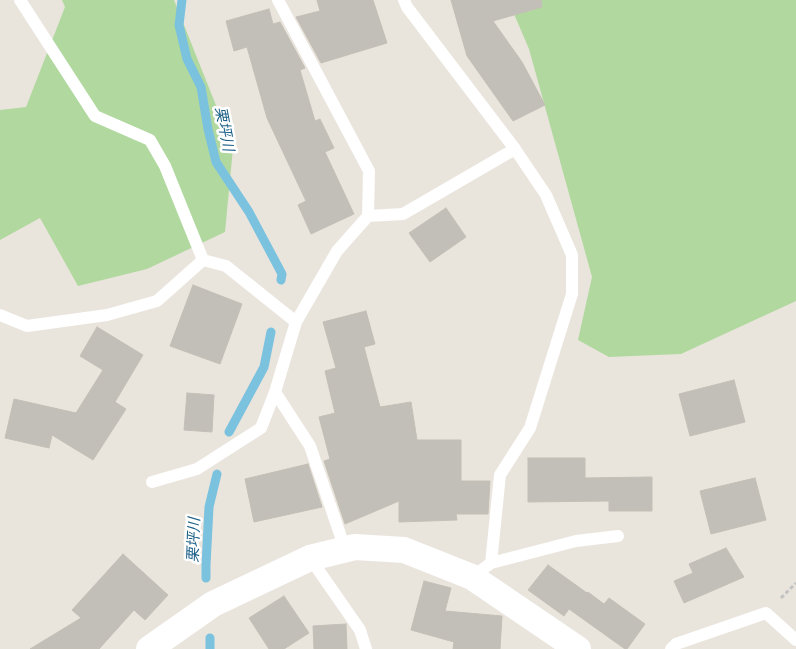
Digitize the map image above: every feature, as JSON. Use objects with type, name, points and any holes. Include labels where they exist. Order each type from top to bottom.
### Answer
[{"type":"street","points":[[149,649],[213,604],[310,558],[355,547],[404,550],[482,570],[578,649]]},
{"type":"lane","points":[[20,0],[95,116],[150,140],[165,166],[203,260]]},
{"type":"lane","points":[[152,482],[197,469],[261,428],[275,392],[296,322],[337,251],[368,216],[369,171],[278,0]]},
{"type":"lane","points":[[404,0],[406,7],[515,148],[546,195],[572,255],[572,294],[530,428],[500,475],[482,570],[576,541],[618,536]]},
{"type":"lane","points":[[368,216],[403,214],[515,148]]},
{"type":"lane","points":[[0,315],[27,326],[107,315],[157,301],[203,260]]},
{"type":"lane","points":[[203,260],[226,266],[296,322]]},
{"type":"lane","points":[[275,392],[310,446],[345,549]]},
{"type":"lane","points":[[310,558],[360,630],[366,649]]},
{"type":"lane","points":[[671,649],[676,644],[766,613],[796,640]]},
{"type":"green space","points":[[62,0],[174,0],[233,148],[225,232],[147,269],[78,286],[40,218],[0,240],[0,110],[26,107],[65,7]]},
{"type":"green space","points":[[508,0],[796,0],[796,301],[681,354],[609,357],[578,340],[592,277],[529,49]]},
{"type":"building","points":[[317,0],[373,0],[387,43],[321,63],[296,17],[320,11]]},
{"type":"building","points":[[451,0],[541,0],[542,7],[493,21],[522,62],[545,105],[513,121],[467,56]]},
{"type":"building","points":[[269,9],[273,24],[280,22],[305,68],[300,70],[315,121],[320,119],[334,148],[325,152],[354,214],[311,234],[298,205],[306,201],[267,118],[247,47],[234,51],[226,21]]},
{"type":"building","points":[[446,208],[466,237],[430,262],[409,233]]},
{"type":"building","points":[[193,285],[242,304],[220,364],[170,346]]},
{"type":"building","points":[[366,311],[375,344],[364,347],[380,407],[411,402],[417,440],[461,440],[461,481],[490,481],[488,514],[456,514],[457,520],[399,522],[399,501],[345,524],[324,461],[330,459],[319,417],[335,413],[325,371],[336,368],[323,322]]},
{"type":"building","points":[[97,327],[143,355],[115,402],[126,409],[93,460],[52,435],[49,448],[5,438],[14,399],[76,413],[103,370],[80,356]]},
{"type":"building","points":[[734,380],[745,422],[690,436],[679,394]]},
{"type":"building","points":[[187,393],[214,395],[212,432],[184,430]]},
{"type":"building","points":[[528,458],[585,458],[585,478],[652,477],[652,511],[609,511],[609,501],[528,502]]},
{"type":"building","points":[[308,464],[322,507],[254,522],[245,479]]},
{"type":"building","points":[[755,478],[766,520],[711,534],[700,491]]},
{"type":"building","points":[[726,548],[744,577],[684,603],[674,581],[693,573],[689,564]]},
{"type":"building","points":[[123,554],[168,595],[145,620],[134,610],[99,649],[30,649],[81,618],[72,610]]},
{"type":"building","points":[[548,565],[604,604],[609,598],[645,624],[627,649],[569,609],[564,616],[528,590]]},
{"type":"building","points":[[424,581],[451,588],[445,611],[502,616],[500,649],[453,649],[454,642],[411,630]]},
{"type":"building","points":[[284,596],[309,633],[284,649],[269,649],[249,618]]},
{"type":"building","points":[[346,624],[347,649],[314,649],[313,626]]},
{"type":"waterway","name":"栗坪川","points":[[182,0],[179,25],[187,59],[201,87],[216,162],[249,212],[282,274],[281,280]]},
{"type":"waterway","name":"栗坪川","points":[[229,432],[264,367],[271,332]]},
{"type":"waterway","name":"栗坪川","points":[[206,578],[209,507],[217,474]]},
{"type":"waterway","name":"栗坪川","points":[[210,638],[210,649]]}]
